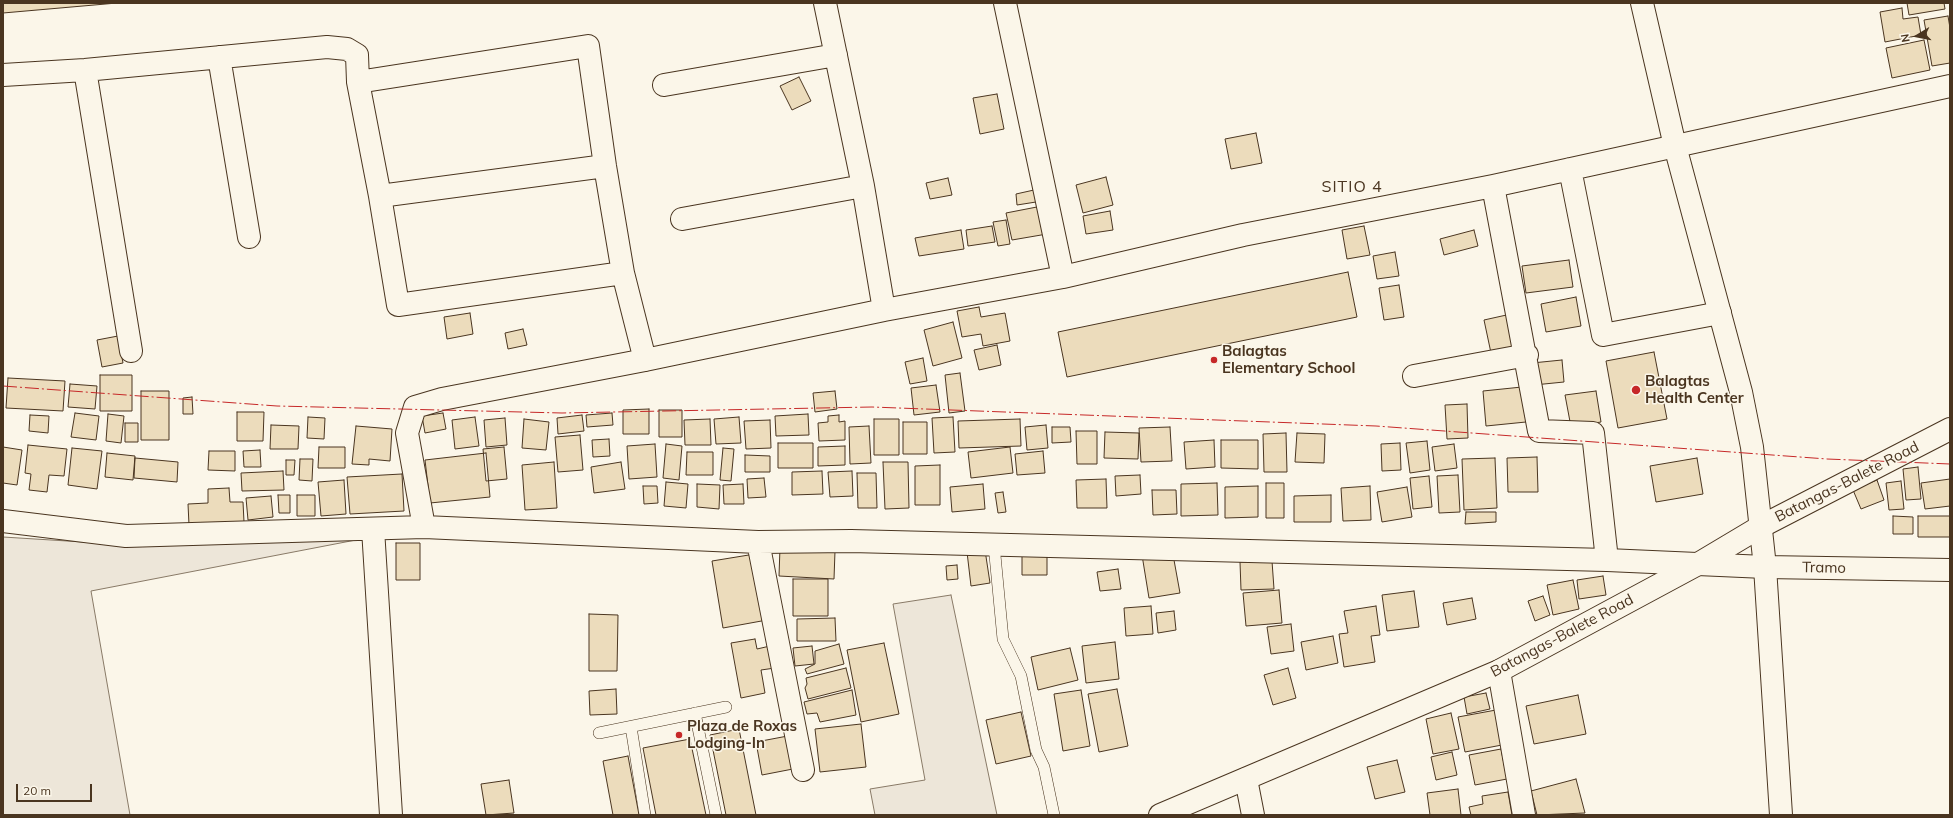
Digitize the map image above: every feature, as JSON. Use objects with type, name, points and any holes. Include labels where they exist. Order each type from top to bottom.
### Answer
[{"type":"street","points":[[825,3],[863,186],[884,310]]},
{"type":"street","points":[[1005,3],[1063,277]]},
{"type":"street","points":[[1642,3],[1675,146],[1741,392],[1752,447],[1765,567],[1781,815]]},
{"type":"street","points":[[358,82],[588,46],[605,166],[623,273],[646,360]]},
{"type":"street","points":[[3,75],[85,70],[327,47],[347,49],[357,55],[358,82],[380,196],[398,305],[623,273]]},
{"type":"street","points":[[664,85],[836,55]]},
{"type":"street","points":[[219,57],[249,237]]},
{"type":"street","points":[[85,70],[130,351]]},
{"type":"street","points":[[424,527],[408,433],[415,408],[442,399],[646,360],[884,310],[1063,277],[1243,235],[1493,186],[1950,86]]},
{"type":"street","points":[[380,196],[605,166]]},
{"type":"street","points":[[1570,169],[1603,335],[1720,313]]},
{"type":"street","points":[[682,219],[863,186]]},
{"type":"street","points":[[1493,186],[1527,355],[1540,430],[1593,433],[1607,560]]},
{"type":"street","points":[[1414,376],[1527,355]]},
{"type":"street","name":"Batangas-Balete Road","points":[[1160,815],[1246,780],[1499,671],[1698,564],[1760,527],[1950,429]]},
{"type":"street","name":"Tramo","points":[[3,521],[126,536],[424,527],[758,542],[851,541],[1607,560],[1765,567],[1950,570]]},
{"type":"street","points":[[373,528],[391,815]]},
{"type":"street","points":[[758,542],[803,770]]},
{"type":"street","points":[[1499,671],[1524,815]]},
{"type":"street","points":[[1246,780],[1253,815]]},
{"type":"lane","points":[[994,545],[1002,639],[1021,676],[1036,750],[1044,767],[1054,815]]},
{"type":"lane","points":[[599,733],[726,707]]},
{"type":"lane","points":[[695,714],[716,815]]},
{"type":"lane","points":[[631,726],[645,815]]},
{"type":"shaded area","points":[[3,537],[131,545],[361,539],[91,591],[130,815],[3,815]]},
{"type":"shaded area","points":[[951,595],[997,815],[875,815],[870,789],[925,780],[893,604]]},
{"type":"building","points":[[3,3],[117,3],[3,13]]},
{"type":"building","points":[[1907,3],[1944,3],[1945,9],[1909,15]]},
{"type":"building","points":[[1902,8],[1903,19],[1918,17],[1921,35],[1885,42],[1880,12]]},
{"type":"building","points":[[1948,16],[1950,28],[1950,63],[1932,66],[1924,20]]},
{"type":"building","points":[[1924,40],[1930,70],[1892,78],[1886,48]]},
{"type":"building","points":[[799,77],[811,101],[792,110],[780,86]]},
{"type":"building","points":[[997,94],[1004,129],[980,134],[973,98]]},
{"type":"building","points":[[1256,133],[1262,163],[1231,169],[1225,139]]},
{"type":"building","points":[[1106,177],[1113,205],[1083,213],[1076,185]]},
{"type":"building","points":[[948,178],[952,195],[930,199],[926,183]]},
{"type":"building","points":[[1034,190],[1036,202],[1017,205],[1016,194]]},
{"type":"building","points":[[1042,206],[1047,234],[1012,240],[1006,213]]},
{"type":"building","points":[[1110,211],[1113,230],[1086,234],[1083,216]]},
{"type":"building","points":[[1006,220],[1010,244],[998,246],[993,222]]},
{"type":"building","points":[[992,226],[995,242],[968,246],[966,230]]},
{"type":"building","points":[[1364,226],[1370,255],[1347,259],[1342,230]]},
{"type":"building","points":[[961,230],[964,249],[919,256],[915,238]]},
{"type":"building","points":[[1474,230],[1478,246],[1444,255],[1440,239]]},
{"type":"building","points":[[1395,252],[1399,276],[1377,279],[1373,256]]},
{"type":"building","points":[[1569,260],[1573,287],[1526,293],[1522,266]]},
{"type":"building","points":[[1348,272],[1357,317],[1067,377],[1058,332]]},
{"type":"building","points":[[1399,285],[1404,317],[1384,320],[1379,288]]},
{"type":"building","points":[[1576,297],[1581,326],[1546,332],[1541,304]]},
{"type":"building","points":[[979,307],[981,317],[1005,313],[1010,341],[983,346],[981,334],[962,337],[957,311]]},
{"type":"building","points":[[470,313],[473,334],[447,339],[444,317]]},
{"type":"building","points":[[1511,314],[1517,348],[1491,353],[1484,320]]},
{"type":"building","points":[[953,322],[962,358],[933,366],[924,330]]},
{"type":"building","points":[[523,329],[527,345],[508,349],[505,333]]},
{"type":"building","points":[[118,336],[123,363],[102,367],[97,340]]},
{"type":"building","points":[[997,345],[1001,365],[979,370],[974,350]]},
{"type":"building","name":"Balagtas Health Center","points":[[1654,352],[1667,419],[1618,428],[1606,361]]},
{"type":"building","points":[[923,358],[927,381],[910,384],[905,362]]},
{"type":"building","points":[[1562,360],[1564,382],[1534,385],[1532,363]]},
{"type":"building","points":[[960,373],[965,411],[949,413],[945,375]]},
{"type":"building","points":[[100,375],[132,375],[132,411],[100,411]]},
{"type":"building","points":[[8,378],[65,381],[63,411],[6,408]]},
{"type":"building","points":[[70,384],[97,386],[95,409],[68,407]]},
{"type":"building","points":[[936,385],[940,412],[914,415],[911,388]]},
{"type":"building","points":[[1522,387],[1526,422],[1486,426],[1483,391]]},
{"type":"building","points":[[141,391],[169,391],[169,440],[141,440]]},
{"type":"building","points":[[835,391],[837,409],[815,412],[813,393]]},
{"type":"building","points":[[1596,391],[1601,422],[1571,427],[1565,395]]},
{"type":"building","points":[[192,397],[193,414],[183,414],[183,398]]},
{"type":"building","points":[[1467,404],[1468,438],[1447,439],[1445,405]]},
{"type":"building","points":[[649,409],[649,434],[623,434],[623,410]]},
{"type":"building","points":[[659,410],[682,410],[682,437],[659,437]]},
{"type":"building","points":[[237,412],[264,412],[263,441],[237,441]]},
{"type":"building","points":[[75,413],[99,416],[96,440],[71,437]]},
{"type":"building","points":[[443,413],[446,429],[425,433],[422,416]]},
{"type":"building","points":[[612,413],[613,425],[587,427],[586,415]]},
{"type":"building","points":[[108,414],[124,416],[121,443],[106,441]]},
{"type":"building","points":[[808,414],[809,435],[776,436],[775,416]]},
{"type":"building","points":[[30,415],[49,416],[48,433],[29,431]]},
{"type":"building","points":[[582,415],[584,431],[558,434],[557,418]]},
{"type":"building","points":[[839,415],[839,422],[845,421],[845,440],[819,441],[818,423],[828,422],[828,416]]},
{"type":"building","points":[[308,417],[325,418],[324,439],[307,438]]},
{"type":"building","points":[[475,417],[479,446],[455,449],[452,420]]},
{"type":"building","points":[[739,417],[741,443],[716,444],[714,419]]},
{"type":"building","points":[[953,417],[955,452],[934,453],[932,418]]},
{"type":"building","points":[[505,418],[507,445],[486,447],[484,420]]},
{"type":"building","points":[[524,419],[549,422],[546,450],[522,448]]},
{"type":"building","points":[[710,419],[711,445],[685,445],[684,420]]},
{"type":"building","points":[[874,419],[899,419],[899,455],[874,455]]},
{"type":"building","points":[[1020,419],[1021,446],[959,448],[958,421]]},
{"type":"building","points":[[770,420],[771,448],[746,449],[744,421]]},
{"type":"building","points":[[903,422],[927,422],[927,454],[903,454]]},
{"type":"building","points":[[125,423],[138,423],[138,442],[125,442]]},
{"type":"building","points":[[271,425],[299,426],[298,449],[270,449]]},
{"type":"building","points":[[1046,425],[1048,448],[1027,450],[1025,427]]},
{"type":"building","points":[[356,426],[392,429],[390,461],[369,459],[369,465],[352,464]]},
{"type":"building","points":[[869,426],[871,463],[850,464],[849,427]]},
{"type":"building","points":[[1052,427],[1070,427],[1071,442],[1052,443]]},
{"type":"building","points":[[1170,427],[1172,461],[1141,462],[1139,428]]},
{"type":"building","points":[[1076,431],[1097,431],[1097,464],[1077,464]]},
{"type":"building","points":[[1105,432],[1139,433],[1138,459],[1104,458]]},
{"type":"building","points":[[1286,433],[1287,472],[1264,472],[1263,434]]},
{"type":"building","points":[[1297,433],[1325,434],[1324,463],[1295,462]]},
{"type":"building","points":[[580,435],[583,470],[558,472],[555,437]]},
{"type":"building","points":[[609,439],[610,456],[593,457],[592,440]]},
{"type":"building","points":[[1214,440],[1215,467],[1186,469],[1184,442]]},
{"type":"building","points":[[1221,440],[1258,440],[1258,469],[1221,468]]},
{"type":"building","points":[[1427,441],[1430,470],[1410,473],[1406,443]]},
{"type":"building","points":[[778,443],[813,443],[813,468],[778,468]]},
{"type":"building","points":[[1400,443],[1401,470],[1382,471],[1381,444]]},
{"type":"building","points":[[655,444],[657,477],[629,479],[627,446]]},
{"type":"building","points":[[666,444],[682,446],[679,480],[663,478]]},
{"type":"building","points":[[1454,444],[1457,468],[1435,471],[1432,447]]},
{"type":"building","points":[[28,445],[67,449],[64,476],[49,475],[47,492],[29,490],[31,474],[25,473]]},
{"type":"building","points":[[845,446],[845,465],[818,466],[818,447]]},
{"type":"building","points":[[3,447],[22,450],[17,485],[3,483]]},
{"type":"building","points":[[319,447],[345,447],[345,468],[318,468]]},
{"type":"building","points":[[504,447],[507,479],[486,481],[483,449]]},
{"type":"building","points":[[1010,447],[1013,473],[971,478],[968,452]]},
{"type":"building","points":[[72,448],[102,451],[97,489],[68,485]]},
{"type":"building","points":[[723,448],[734,449],[731,481],[720,480]]},
{"type":"building","points":[[260,450],[261,467],[244,467],[243,451]]},
{"type":"building","points":[[209,451],[235,451],[235,471],[208,470]]},
{"type":"building","points":[[1043,451],[1045,473],[1017,475],[1015,454]]},
{"type":"building","points":[[687,452],[713,452],[713,475],[686,475]]},
{"type":"building","points":[[107,453],[135,456],[133,480],[105,477]]},
{"type":"building","points":[[486,453],[490,497],[430,503],[425,460]]},
{"type":"building","points":[[745,455],[770,456],[770,472],[745,472]]},
{"type":"building","points":[[1537,457],[1538,492],[1508,492],[1507,458]]},
{"type":"building","points":[[135,458],[178,462],[177,482],[134,478]]},
{"type":"building","points":[[1495,458],[1497,508],[1464,510],[1462,459]]},
{"type":"building","points":[[1697,458],[1703,494],[1656,502],[1650,466]]},
{"type":"building","points":[[300,459],[313,459],[312,481],[299,480]]},
{"type":"building","points":[[286,460],[295,460],[294,475],[286,475]]},
{"type":"building","points":[[554,462],[557,508],[525,510],[522,465]]},
{"type":"building","points":[[621,462],[625,489],[594,493],[591,467]]},
{"type":"building","points":[[883,462],[908,462],[909,508],[885,509]]},
{"type":"building","points":[[940,465],[940,505],[915,505],[915,466]]},
{"type":"building","points":[[1918,467],[1921,499],[1906,500],[1903,469]]},
{"type":"building","points":[[283,471],[284,490],[242,491],[241,473]]},
{"type":"building","points":[[822,471],[823,494],[792,495],[792,472]]},
{"type":"building","points":[[852,471],[853,496],[830,497],[828,472]]},
{"type":"building","points":[[857,473],[876,473],[877,508],[858,508]]},
{"type":"building","points":[[402,474],[404,511],[350,514],[347,477]]},
{"type":"building","points":[[1140,475],[1141,494],[1116,496],[1115,476]]},
{"type":"building","points":[[1458,475],[1460,512],[1439,513],[1437,476]]},
{"type":"building","points":[[1429,476],[1432,507],[1413,509],[1410,478]]},
{"type":"building","points":[[764,478],[766,497],[748,498],[747,479]]},
{"type":"building","points":[[1106,479],[1107,508],[1077,508],[1076,480]]},
{"type":"building","points":[[1950,479],[1950,506],[1925,509],[1921,483]]},
{"type":"building","points":[[344,480],[346,514],[321,516],[318,482]]},
{"type":"building","points":[[1877,480],[1884,500],[1861,509],[1853,490]]},
{"type":"building","points":[[1901,481],[1904,509],[1889,510],[1886,483]]},
{"type":"building","points":[[666,482],[688,484],[686,508],[664,506]]},
{"type":"building","points":[[1217,483],[1218,515],[1181,516],[1181,484]]},
{"type":"building","points":[[1266,483],[1284,483],[1284,518],[1266,518]]},
{"type":"building","points":[[697,484],[720,485],[719,509],[697,507]]},
{"type":"building","points":[[743,484],[744,504],[724,504],[723,485]]},
{"type":"building","points":[[983,484],[985,509],[952,512],[950,487]]},
{"type":"building","points":[[643,486],[657,486],[658,503],[644,504]]},
{"type":"building","points":[[1258,486],[1258,517],[1225,518],[1225,487]]},
{"type":"building","points":[[1370,486],[1371,520],[1343,521],[1341,488]]},
{"type":"building","points":[[1407,487],[1412,517],[1382,522],[1377,492]]},
{"type":"building","points":[[229,488],[230,502],[243,502],[244,522],[189,525],[188,504],[208,503],[208,489]]},
{"type":"building","points":[[1152,490],[1176,490],[1177,514],[1153,515]]},
{"type":"building","points":[[1003,492],[1006,512],[998,513],[995,493]]},
{"type":"building","points":[[278,495],[290,495],[290,513],[279,513]]},
{"type":"building","points":[[297,495],[315,495],[315,516],[297,516]]},
{"type":"building","points":[[1331,495],[1331,522],[1294,522],[1294,496]]},
{"type":"building","points":[[271,496],[273,517],[248,520],[246,498]]},
{"type":"building","points":[[1466,512],[1496,512],[1496,522],[1465,524]]},
{"type":"building","points":[[1893,516],[1913,517],[1913,534],[1893,534]]},
{"type":"building","points":[[1918,516],[1950,516],[1950,537],[1918,537]]},
{"type":"building","points":[[396,543],[420,543],[420,580],[396,580]]},
{"type":"building","points":[[780,548],[835,551],[834,579],[779,576]]},
{"type":"building","points":[[1172,549],[1180,593],[1149,598],[1142,555]]},
{"type":"building","points":[[985,550],[990,583],[971,586],[967,552]]},
{"type":"building","points":[[1022,550],[1047,551],[1047,575],[1022,575]]},
{"type":"building","points":[[755,554],[767,620],[723,628],[712,561]]},
{"type":"building","points":[[1272,561],[1274,589],[1241,590],[1240,562]]},
{"type":"building","points":[[957,565],[958,579],[947,580],[946,566]]},
{"type":"building","points":[[1118,569],[1121,589],[1100,591],[1097,572]]},
{"type":"building","points":[[1603,576],[1606,595],[1579,599],[1577,580]]},
{"type":"building","points":[[793,579],[828,579],[828,616],[793,616]]},
{"type":"building","points":[[1573,580],[1579,609],[1553,615],[1547,585]]},
{"type":"building","points":[[1279,590],[1282,623],[1246,626],[1243,593]]},
{"type":"building","points":[[1414,591],[1419,627],[1387,631],[1382,595]]},
{"type":"building","points":[[1543,596],[1550,615],[1535,621],[1528,601]]},
{"type":"building","points":[[1472,598],[1476,619],[1447,625],[1443,603]]},
{"type":"building","points":[[1151,606],[1153,634],[1126,636],[1124,608]]},
{"type":"building","points":[[1376,606],[1380,635],[1371,636],[1375,662],[1344,667],[1339,634],[1348,633],[1344,611]]},
{"type":"building","points":[[1174,611],[1176,630],[1158,633],[1156,613]]},
{"type":"building","points":[[589,614],[618,615],[617,671],[589,671]]},
{"type":"building","points":[[835,618],[836,641],[797,641],[797,619]]},
{"type":"building","points":[[1291,624],[1294,651],[1271,654],[1267,627]]},
{"type":"building","points":[[1333,636],[1338,663],[1306,670],[1301,642]]},
{"type":"building","points":[[755,639],[757,649],[770,646],[775,668],[761,670],[765,693],[741,698],[731,643]]},
{"type":"building","points":[[1115,642],[1119,679],[1086,683],[1082,646]]},
{"type":"building","points":[[884,643],[899,714],[861,722],[847,650]]},
{"type":"building","points":[[839,644],[844,664],[807,674],[805,669],[815,664],[815,651]]},
{"type":"building","points":[[812,646],[814,664],[795,666],[793,648]]},
{"type":"building","points":[[1070,648],[1078,680],[1038,690],[1031,657]]},
{"type":"building","points":[[846,668],[851,688],[808,699],[805,688],[807,684],[806,678]]},
{"type":"building","points":[[1288,668],[1296,698],[1273,705],[1264,675]]},
{"type":"building","points":[[616,689],[617,714],[590,715],[589,691]]},
{"type":"building","points":[[1117,689],[1128,746],[1099,752],[1088,694]]},
{"type":"building","points":[[852,690],[856,715],[820,722],[817,713],[807,714],[804,702]]},
{"type":"building","points":[[1081,690],[1090,746],[1063,751],[1054,694]]},
{"type":"building","points":[[1486,693],[1490,709],[1467,714],[1464,697]]},
{"type":"building","points":[[1578,695],[1586,734],[1534,744],[1526,706]]},
{"type":"building","points":[[1496,710],[1502,745],[1465,752],[1458,717]]},
{"type":"building","points":[[1021,712],[1031,756],[996,764],[986,720]]},
{"type":"building","points":[[1451,713],[1459,749],[1433,754],[1426,719]]},
{"type":"building","points":[[861,724],[866,767],[820,772],[815,729]]},
{"type":"building","points":[[739,729],[756,815],[726,815],[710,735]]},
{"type":"building","points":[[793,735],[798,768],[762,775],[756,742]]},
{"type":"building","points":[[690,739],[706,815],[656,815],[643,748]]},
{"type":"building","points":[[1501,749],[1507,779],[1475,785],[1469,755]]},
{"type":"building","points":[[1452,752],[1457,775],[1436,780],[1431,757]]},
{"type":"building","points":[[628,756],[639,815],[613,815],[603,761]]},
{"type":"building","points":[[1397,760],[1405,792],[1375,799],[1367,767]]},
{"type":"building","points":[[1576,779],[1585,813],[1537,815],[1531,791]]},
{"type":"building","points":[[509,780],[514,813],[486,815],[481,784]]},
{"type":"building","points":[[1458,789],[1461,815],[1430,815],[1427,793]]},
{"type":"building","points":[[1508,792],[1512,815],[1471,815],[1469,807],[1483,804],[1482,796]]},
{"type":"power","points":[[3,386],[277,406],[562,413],[872,407],[1376,426],[1827,459],[1950,464]]},
{"type":"place","name":"Balagtas Elementary School","points":[[1214,360]]},
{"type":"place","name":"Balagtas Health Center","points":[[1636,390]]},
{"type":"place","name":"Plaza de Roxas Lodging-In","points":[[679,735]]},
{"type":"district","name":"SITIO 4","points":[[1352,187]]}]
